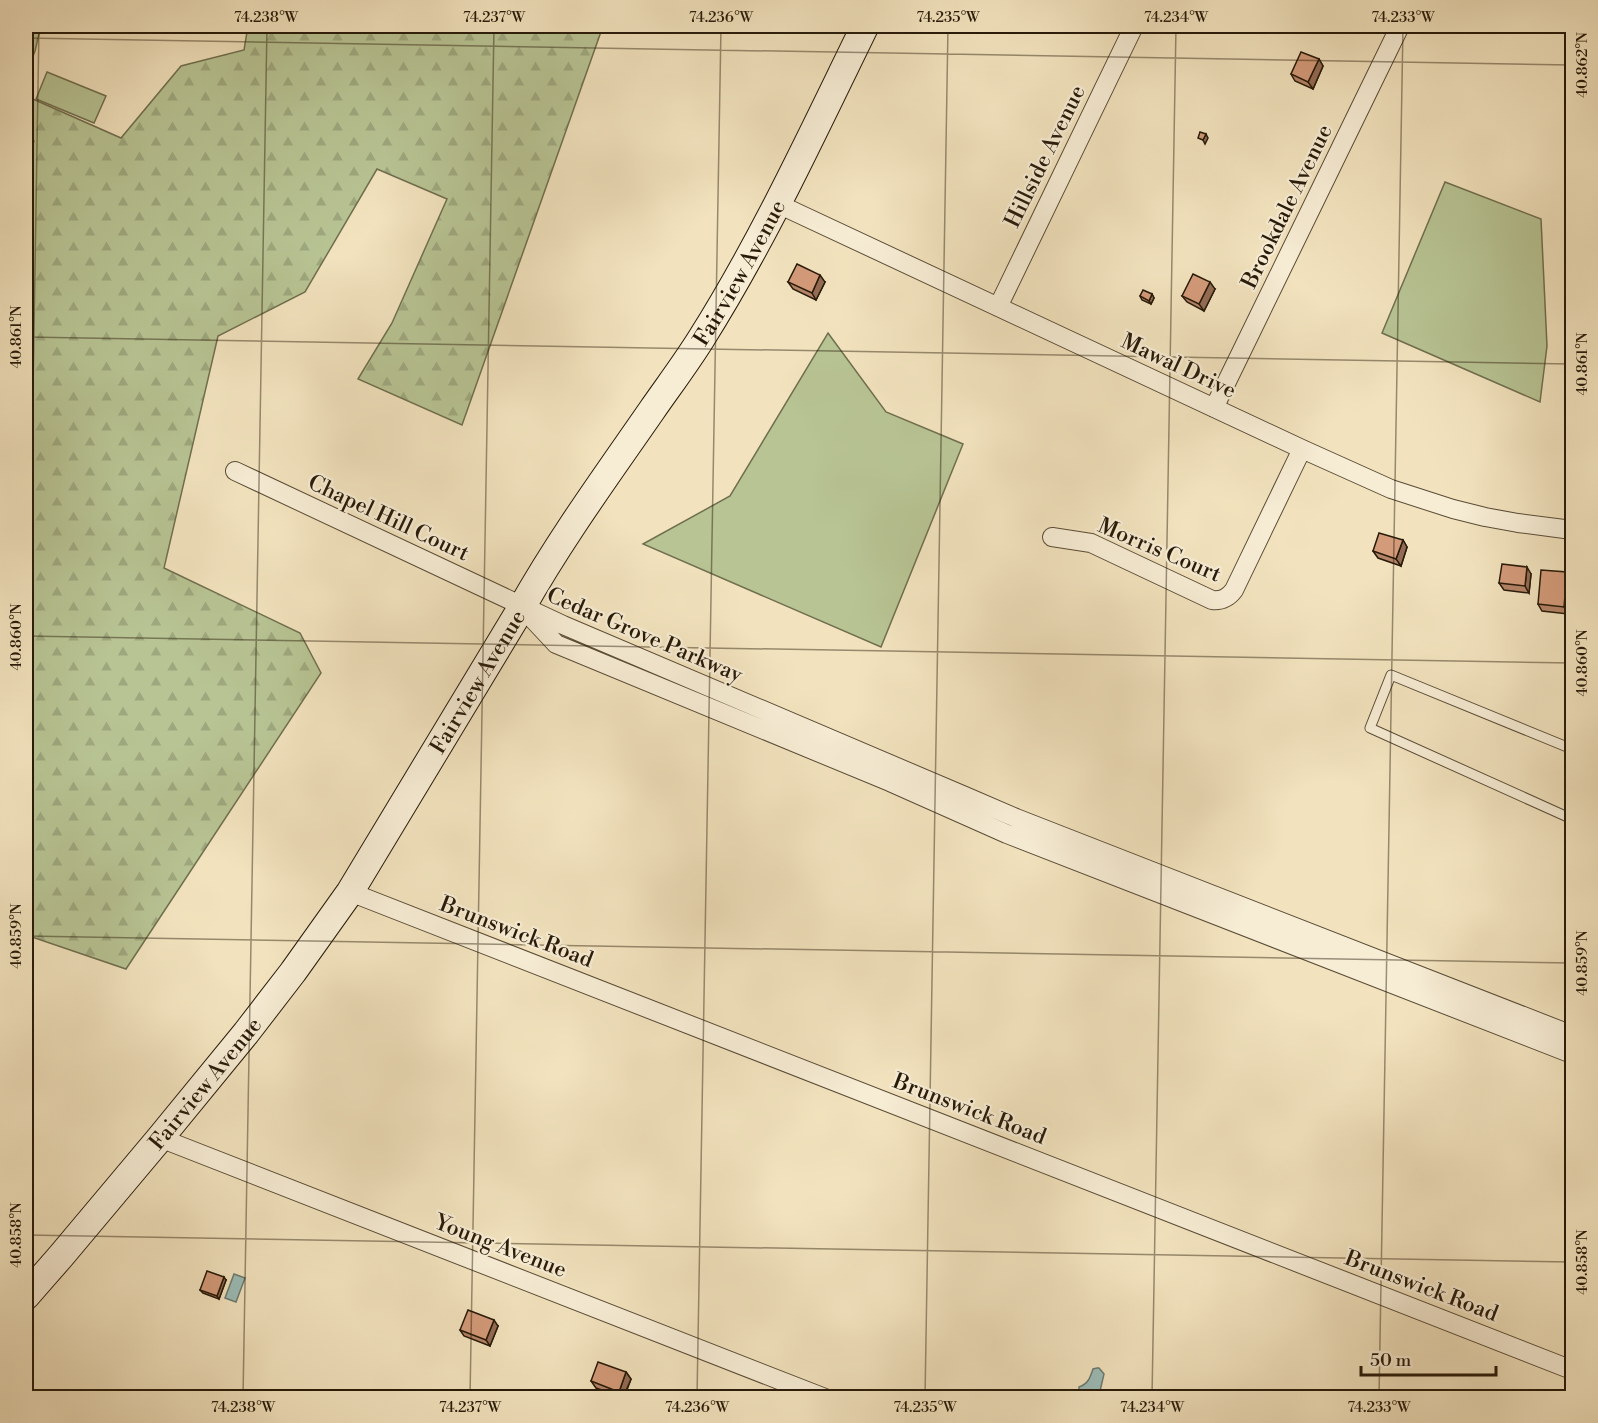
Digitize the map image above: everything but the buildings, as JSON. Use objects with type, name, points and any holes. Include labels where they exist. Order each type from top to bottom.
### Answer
[{"type":"main road","name":"Fairview Avenue","points":[[26,1296],[160,1138],[293,972],[350,892],[543,571],[699,342],[731,291],[778,204],[865,26]]},
{"type":"street","name":"Hillside Avenue","points":[[998,307],[1134,26]]},
{"type":"street","name":"Brookdale Avenue","points":[[1214,408],[1400,26]]},
{"type":"street","name":"Mawal Drive","points":[[778,204],[1391,489],[1453,509],[1518,523],[1572,530]]},
{"type":"street","name":"Morris Court","points":[[1052,537],[1091,543],[1212,600],[1225,599],[1234,590],[1302,449]]},
{"type":"street","name":"Chapel Hill Court","points":[[235,471],[522,607]]},
{"type":"street","name":"Cedar Grove Parkway","points":[[522,607],[749,714],[962,805],[1393,975],[1572,1054]]},
{"type":"street","name":"Brunswick Road","points":[[350,892],[1572,1370]]},
{"type":"street","name":"Cedar Grove Parkway","points":[[1393,975],[1572,1035]]},
{"type":"street","name":"Young Avenue","points":[[160,1138],[825,1398]]},
{"type":"lane","points":[[1572,749],[1391,675],[1370,728],[1572,819]]},
{"type":"green space","points":[[26,26],[41,26],[26,74]]},
{"type":"green space","points":[[248,26],[603,26],[462,425],[358,379],[392,323],[447,199],[377,169],[305,292],[218,336],[164,568],[300,633],[321,673],[126,969],[26,935],[26,166],[34,141],[26,133],[26,96],[121,138],[181,66],[244,50]]},
{"type":"green space","points":[[47,72],[106,96],[94,123],[36,99]]},
{"type":"green space","points":[[1445,182],[1541,219],[1547,346],[1540,402],[1382,333]]},
{"type":"green space","points":[[828,333],[886,412],[963,444],[881,647],[643,544],[730,496]]},
{"type":"water","points":[[234,1274],[245,1278],[236,1302],[225,1298]]},
{"type":"water","points":[[1099,1368],[1104,1374],[1100,1391],[1093,1397],[1086,1397],[1079,1391],[1079,1387],[1087,1382],[1093,1369]]}]
